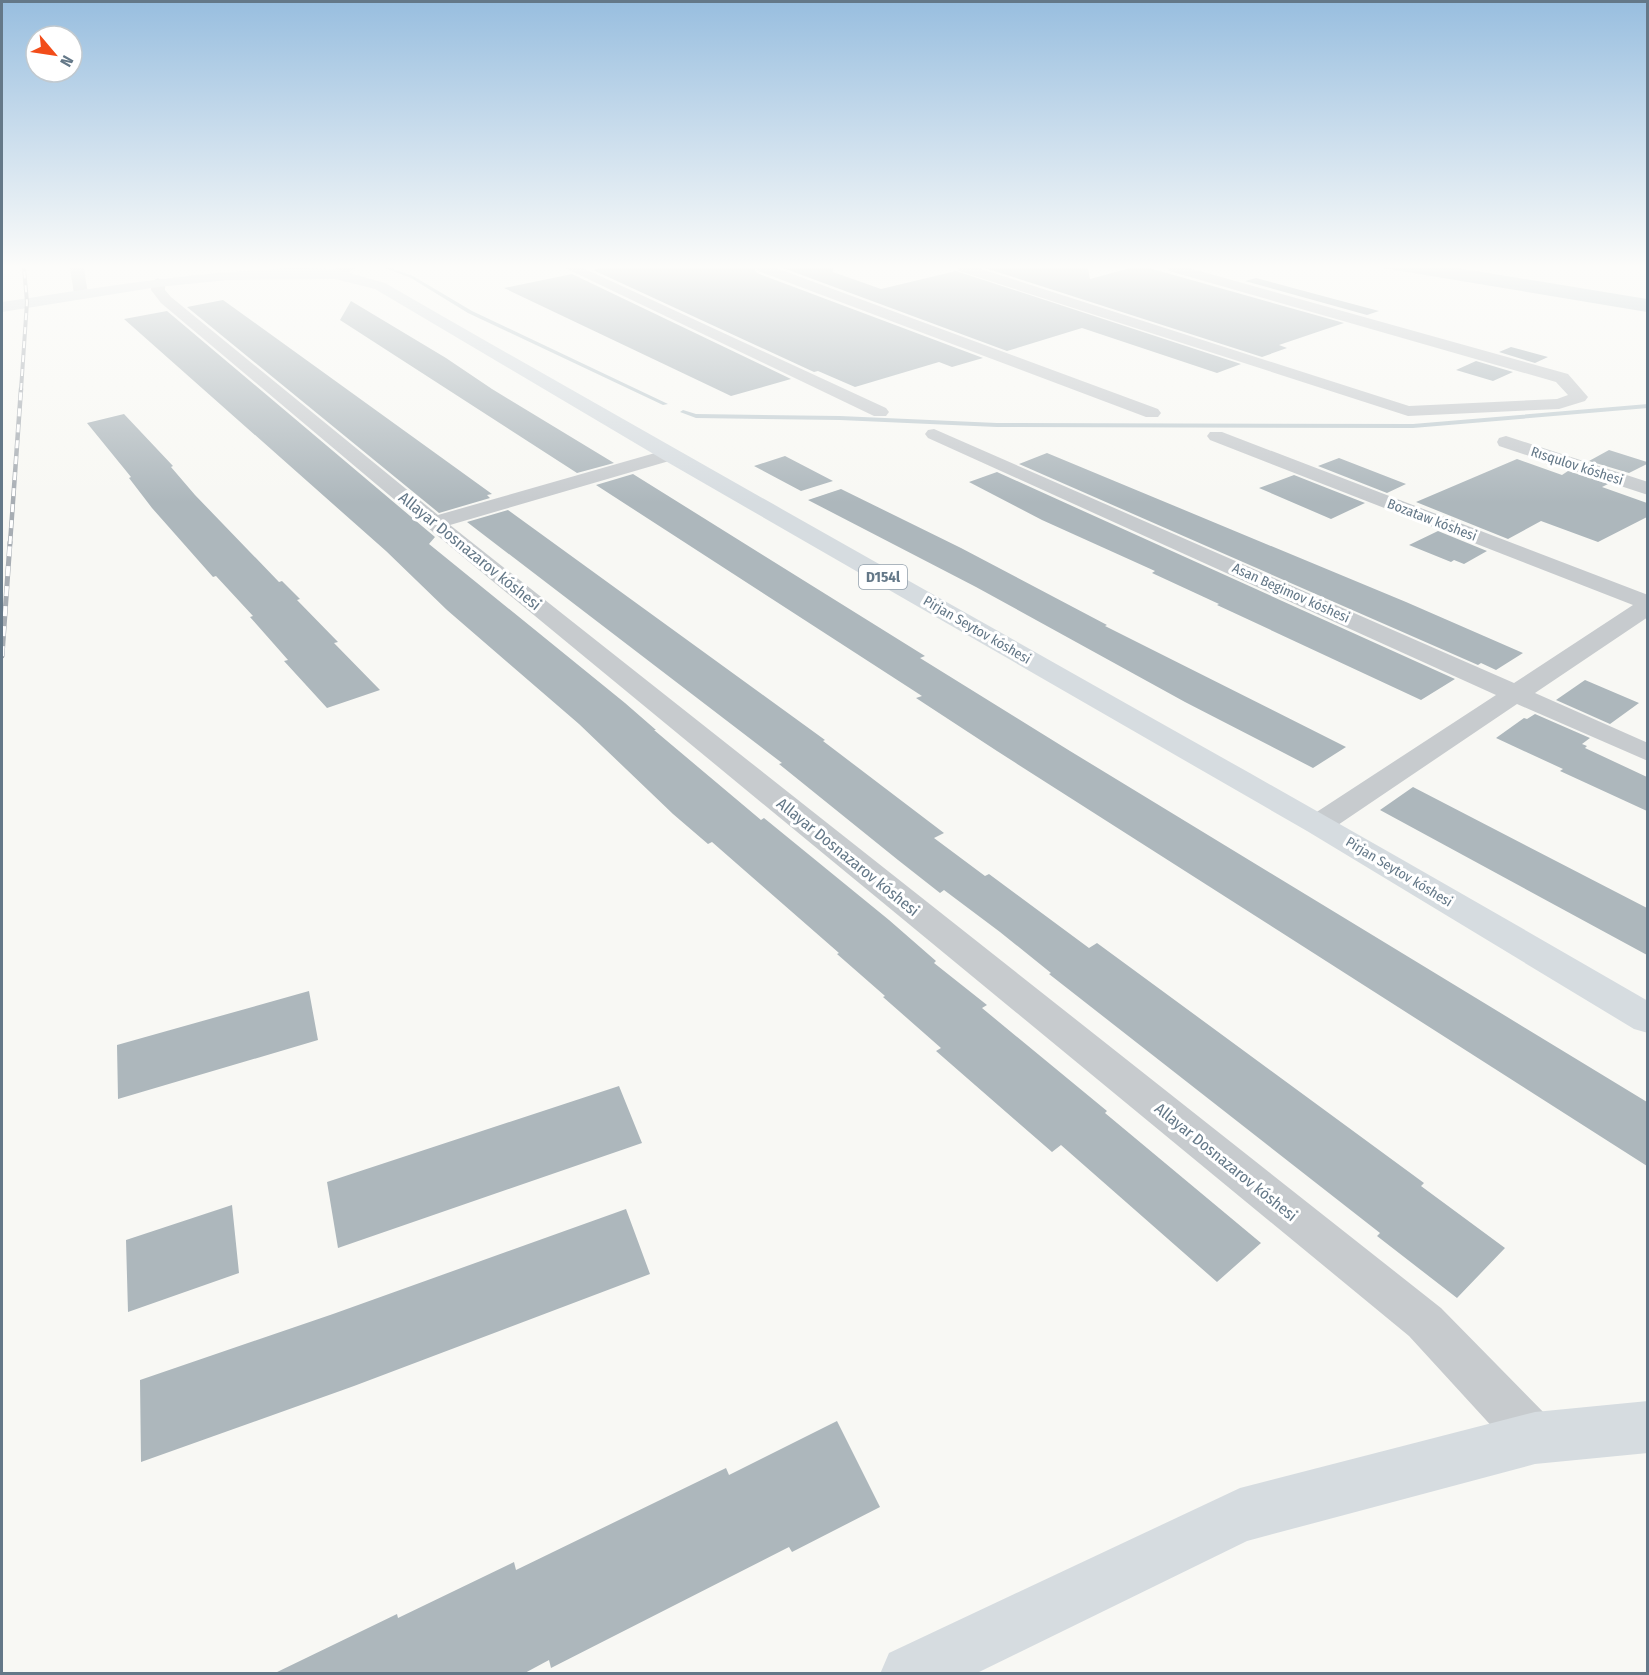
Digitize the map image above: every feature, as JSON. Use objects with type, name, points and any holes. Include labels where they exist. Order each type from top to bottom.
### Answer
[{"type":"main road","name":"Pirjan Seytov kóshesi","points":[[483,346],[669,455],[1319,824],[1647,1019]]},
{"type":"main road","points":[[910,1674],[1240,1515],[1535,1438],[1647,1427]]},
{"type":"street","name":"Allayar Dosnazarov kóshesi","points":[[221,346],[434,523],[1425,1323],[1535,1438]]},
{"type":"street","points":[[739,346],[880,412]]},
{"type":"street","points":[[973,346],[1152,413]]},
{"type":"street","points":[[1207,346],[1408,411],[1559,404],[1579,397],[1562,378],[1450,346]]},
{"type":"street","name":"Asan Begimov kóshesi","points":[[934,434],[1647,753]]},
{"type":"street","name":"Bozataw kóshesi","points":[[1216,436],[1647,605]]},
{"type":"street","name":"Rısqulov kóshesi","points":[[1506,442],[1647,489]]},
{"type":"street","points":[[434,523],[669,455]]},
{"type":"street","points":[[1319,824],[1517,694],[1647,605]]},
{"type":"building","points":[[155,346],[209,346],[435,537],[429,544],[625,703],[761,820],[764,818],[889,920],[936,961],[934,963],[987,1005],[982,1008],[1261,1243],[1217,1282],[1061,1145],[1052,1152],[936,1051],[941,1048],[837,954],[839,953],[712,842],[708,844],[673,814],[579,724],[447,610],[386,551]]},
{"type":"building","points":[[235,346],[287,346],[492,494],[487,495],[490,498],[439,513]]},
{"type":"building","points":[[381,346],[426,346],[614,463],[577,473]]},
{"type":"building","points":[[626,346],[723,346],[791,379],[731,396]]},
{"type":"building","points":[[758,346],[952,346],[983,358],[952,367],[939,362],[855,387],[818,371],[814,372]]},
{"type":"building","points":[[994,346],[1023,346],[1007,351]]},
{"type":"building","points":[[1136,346],[1186,346],[1241,364],[1217,373]]},
{"type":"building","points":[[1228,346],[1287,348],[1262,357]]},
{"type":"building","points":[[1511,347],[1548,357],[1535,363],[1499,352]]},
{"type":"building","points":[[1476,361],[1513,372],[1493,381],[1456,370]]},
{"type":"building","points":[[124,414],[173,466],[171,467],[195,495],[279,582],[282,581],[300,599],[297,600],[338,642],[334,643],[380,690],[327,708],[284,661],[288,660],[250,617],[253,616],[216,576],[213,577],[152,508],[129,478],[131,477],[87,423]]},
{"type":"building","points":[[1609,450],[1647,462],[1647,464],[1629,473],[1589,461]]},
{"type":"building","points":[[1047,453],[1523,653],[1496,670],[1481,663],[1478,665],[1019,464]]},
{"type":"building","points":[[785,456],[833,481],[801,491],[754,466]]},
{"type":"building","points":[[1339,458],[1406,484],[1387,493],[1318,466]]},
{"type":"building","points":[[1517,459],[1562,475],[1568,471],[1608,484],[1602,487],[1647,503],[1647,517],[1598,542],[1541,521],[1508,539],[1416,502]]},
{"type":"building","points":[[997,472],[1455,679],[1421,700],[1217,605],[1219,604],[1152,573],[1155,571],[1042,520],[969,482]]},
{"type":"building","points":[[633,474],[925,656],[920,658],[1070,751],[1647,1102],[1647,1166],[997,751],[916,698],[922,696],[596,485]]},
{"type":"building","points":[[1294,475],[1365,503],[1331,519],[1259,488]]},
{"type":"building","points":[[841,489],[961,548],[1107,625],[1105,626],[1346,747],[1313,768],[1185,702],[976,587],[808,500]]},
{"type":"building","points":[[508,510],[825,740],[823,741],[944,833],[934,838],[985,876],[989,874],[1089,948],[1097,943],[1424,1183],[1421,1186],[1505,1248],[1457,1298],[1377,1236],[1380,1233],[1049,974],[1051,973],[1000,932],[944,890],[940,893],[779,764],[782,763],[467,522]]},
{"type":"building","points":[[1438,531],[1487,551],[1464,564],[1454,560],[1451,562],[1409,545]]},
{"type":"building","points":[[1585,680],[1639,703],[1610,724],[1556,700]]},
{"type":"building","points":[[1535,714],[1590,738],[1582,744],[1587,746],[1585,748],[1647,777],[1647,811],[1560,771],[1563,769],[1496,738],[1524,718],[1527,719]]},
{"type":"building","points":[[1413,787],[1647,908],[1647,955],[1380,810]]},
{"type":"building","points":[[309,991],[318,1040],[118,1099],[117,1045]]},
{"type":"building","points":[[619,1086],[642,1143],[338,1248],[327,1182]]},
{"type":"building","points":[[232,1205],[239,1273],[128,1312],[126,1240]]},
{"type":"building","points":[[626,1209],[650,1274],[354,1386],[141,1462],[140,1380]]},
{"type":"building","points":[[837,1421],[880,1507],[792,1552],[789,1547],[551,1668],[549,1660],[523,1674],[273,1674],[397,1614],[398,1618],[514,1562],[516,1570],[726,1468],[729,1475]]},
{"type":"waterway","points":[[542,346],[665,404]]},
{"type":"waterway","points":[[683,412],[696,416],[840,418],[997,425],[1413,426],[1648,406]]},
{"type":"railway","points":[[21,390],[24,346]]},
{"type":"railway","points":[[10,544],[21,389]]},
{"type":"railway","points":[[2,656],[10,542]]}]
